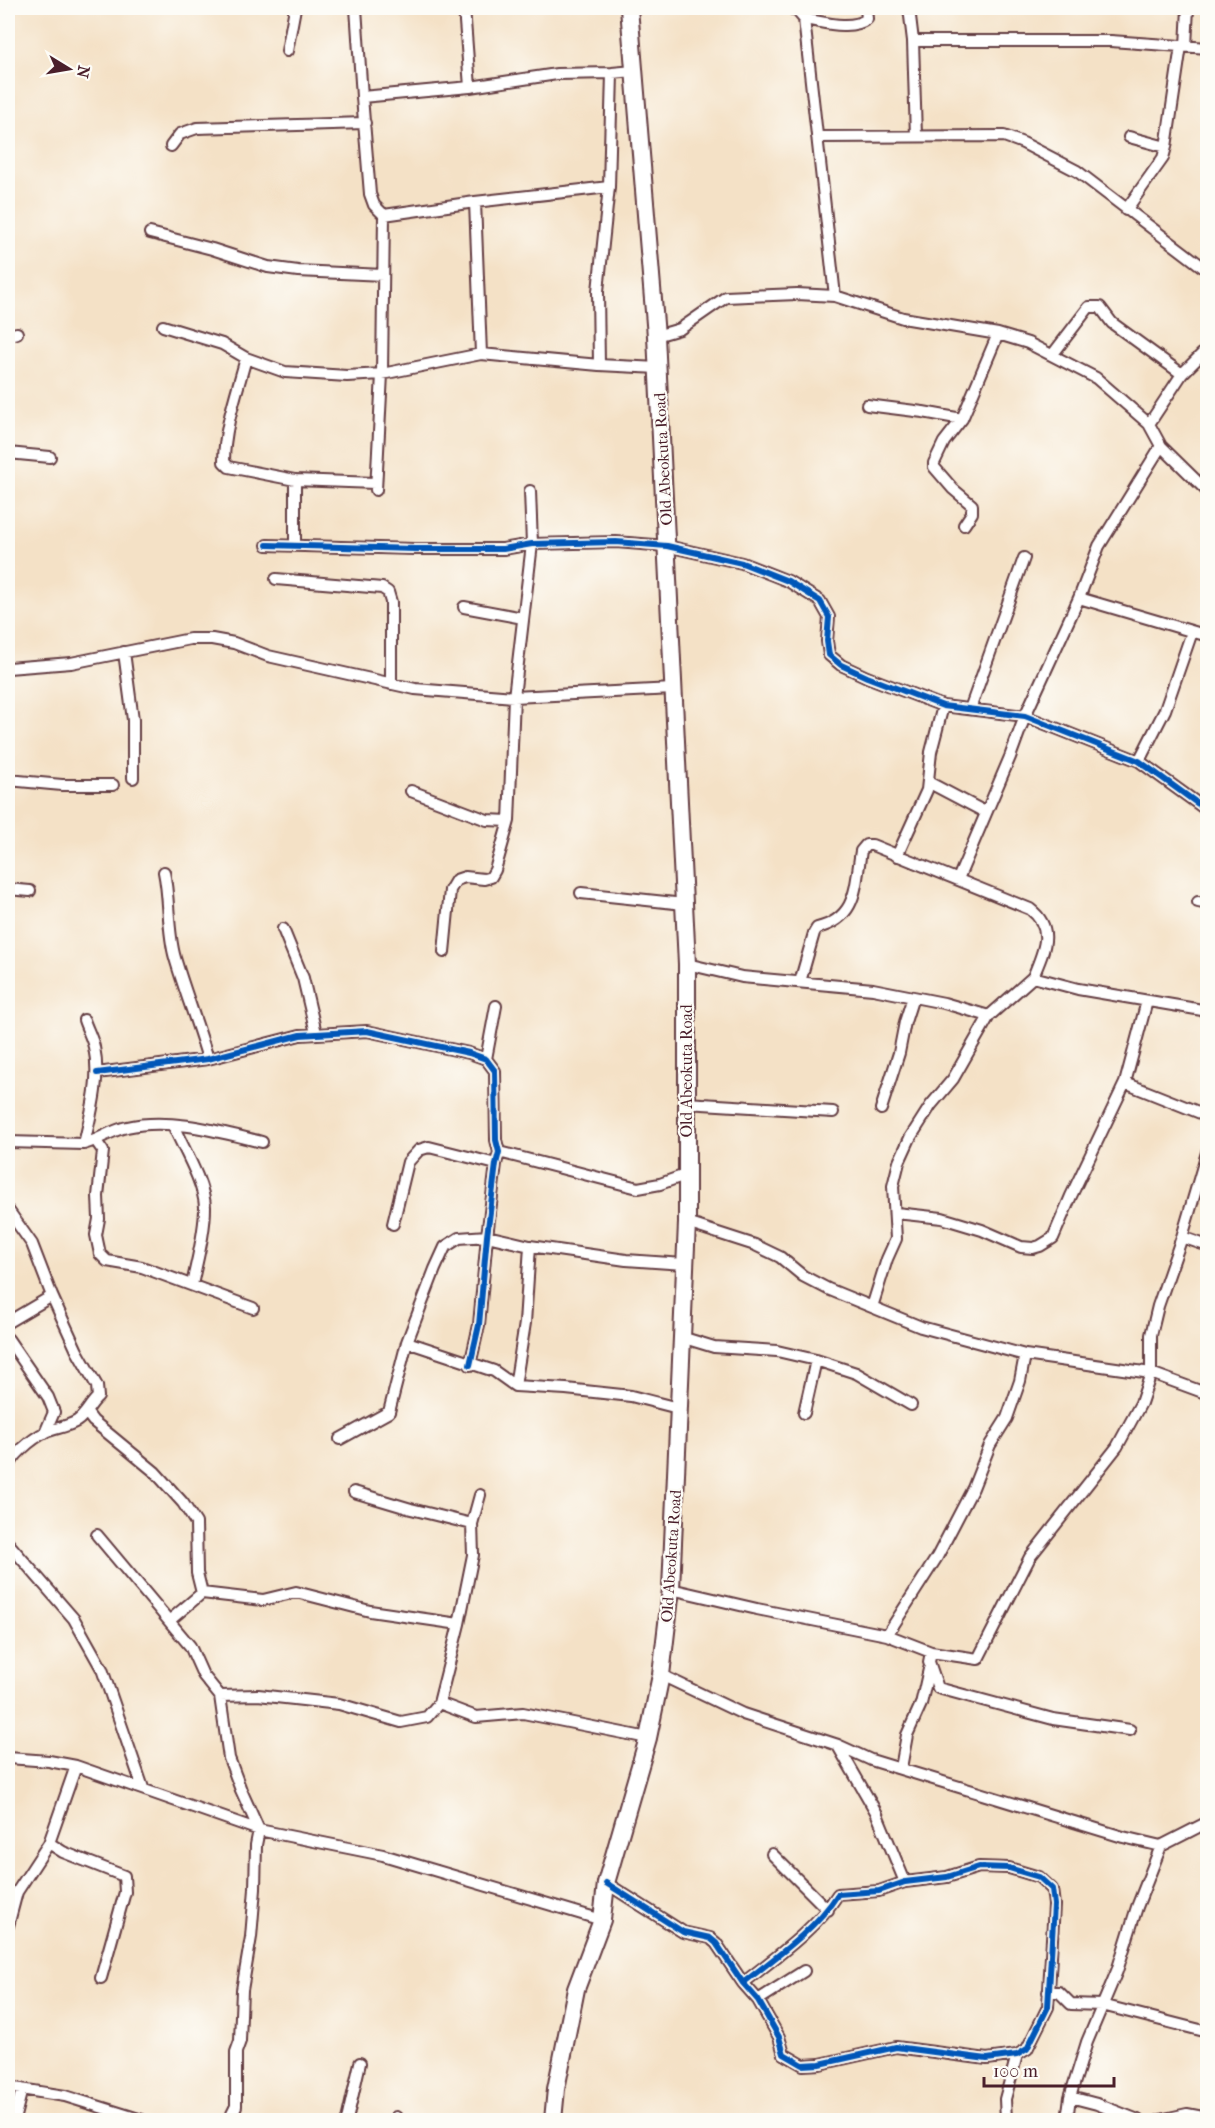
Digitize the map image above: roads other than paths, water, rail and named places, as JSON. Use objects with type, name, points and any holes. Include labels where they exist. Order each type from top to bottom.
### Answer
[{"type":"highway","name":"Old Abeokuta Road","points":[[553,2121],[556,2089],[576,1989],[602,1920],[606,1883],[648,1738],[661,1675],[671,1589],[687,1223],[685,1175],[687,964],[658,368],[629,8]]},
{"type":"street","points":[[287,51],[295,8]]},
{"type":"street","points":[[246,358],[233,406],[224,462],[230,467],[295,480],[376,486],[382,374],[384,215],[374,205],[370,194],[356,8]]},
{"type":"street","points":[[464,8],[470,87]]},
{"type":"street","points":[[790,8],[798,12],[804,20],[835,296]]},
{"type":"street","points":[[804,20],[846,25],[860,24],[867,19],[866,8]]},
{"type":"street","points":[[909,8],[913,41],[916,136]]},
{"type":"street","points":[[1126,210],[1162,159],[1166,147],[1184,46],[1188,8]]},
{"type":"street","points":[[913,41],[1111,41],[1208,48]]},
{"type":"street","points":[[362,98],[470,87],[557,74],[634,71]]},
{"type":"street","points":[[599,365],[598,291],[609,187],[612,73]]},
{"type":"street","points":[[171,146],[180,134],[197,128],[365,123]]},
{"type":"street","points":[[817,137],[1004,136],[1023,143],[1077,171],[1208,271]]},
{"type":"street","points":[[1129,137],[1166,147]]},
{"type":"street","points":[[384,215],[609,187]]},
{"type":"street","points":[[475,202],[481,354]]},
{"type":"street","points":[[150,233],[268,267],[298,271],[383,275]]},
{"type":"street","points":[[656,336],[680,329],[726,297],[797,294],[835,296],[903,318],[998,334],[1053,354],[1096,378],[1149,424],[1161,446],[1208,492]]},
{"type":"street","points":[[1053,354],[1089,307],[1100,307],[1112,323],[1182,374]]},
{"type":"street","points":[[163,326],[222,344],[246,358],[285,372],[347,376],[382,374],[481,354],[658,368]]},
{"type":"street","points":[[964,525],[972,513],[972,505],[953,489],[933,465],[944,442],[962,419],[998,334]]},
{"type":"street","points":[[1149,424],[1182,374],[1208,348]]},
{"type":"street","points":[[867,405],[962,419]]},
{"type":"street","points":[[958,879],[1025,716],[1079,598],[1099,546],[1161,446]]},
{"type":"street","points":[[8,455],[50,457]]},
{"type":"street","points":[[295,480],[295,545]]},
{"type":"street","points":[[444,952],[450,890],[456,880],[465,877],[483,879],[491,877],[509,821],[514,697],[532,544],[530,491]]},
{"type":"street","points":[[267,545],[503,549],[532,544],[616,542],[667,546],[742,563],[788,582],[820,601],[829,617],[827,641],[829,655],[841,665],[943,706],[1025,716],[1139,761],[1208,811]]},
{"type":"street","points":[[970,709],[1024,558]]},
{"type":"street","points":[[276,579],[382,588],[388,592],[392,602],[391,684]]},
{"type":"street","points":[[1079,598],[1208,636]]},
{"type":"street","points":[[464,607],[523,618]]},
{"type":"street","points":[[1139,761],[1165,710],[1192,632]]},
{"type":"street","points":[[8,668],[71,663],[190,639],[212,639],[234,643],[268,656],[415,689],[514,697],[673,689]]},
{"type":"street","points":[[124,652],[133,720],[133,778]]},
{"type":"street","points":[[897,856],[921,805],[928,782],[931,752],[943,706]]},
{"type":"street","points":[[8,780],[62,785],[113,785]]},
{"type":"street","points":[[928,782],[986,812]]},
{"type":"street","points":[[411,791],[487,820],[509,821]]},
{"type":"street","points":[[800,982],[817,928],[827,926],[845,915],[852,902],[861,851],[866,845],[872,845],[1030,909],[1043,923],[1046,945],[1033,977],[989,1016],[953,1079],[931,1105],[910,1138],[899,1162],[893,1186],[896,1239],[887,1259],[872,1307]]},
{"type":"street","points":[[164,872],[169,897],[170,934],[175,958],[208,1059]]},
{"type":"street","points":[[8,889],[30,891]]},
{"type":"street","points":[[582,893],[684,904]]},
{"type":"street","points":[[283,929],[303,978],[316,1033]]},
{"type":"street","points":[[687,964],[742,977],[873,989],[989,1016]]},
{"type":"street","points":[[1033,977],[1078,989],[1208,1011]]},
{"type":"street","points":[[881,1109],[914,997]]},
{"type":"street","points":[[896,1213],[942,1218],[982,1230],[1021,1247],[1040,1246],[1053,1238],[1125,1083],[1147,1001]]},
{"type":"street","points":[[486,1059],[496,1006]]},
{"type":"street","points":[[84,1020],[94,1046],[97,1073],[93,1106],[84,1144]]},
{"type":"street","points":[[97,1073],[208,1059],[300,1035],[367,1031],[469,1053],[486,1059],[495,1071],[496,1140],[499,1152],[495,1164],[478,1325],[470,1365]]},
{"type":"street","points":[[1125,1083],[1208,1116]]},
{"type":"street","points":[[686,1103],[833,1112]]},
{"type":"street","points":[[8,1142],[84,1144],[96,1141],[125,1127],[144,1124],[173,1125],[262,1142]]},
{"type":"street","points":[[173,1125],[199,1182],[205,1206],[192,1285]]},
{"type":"street","points":[[96,1141],[103,1151],[96,1235],[100,1254],[107,1261],[142,1267],[253,1308]]},
{"type":"street","points":[[393,1224],[408,1162],[419,1150],[429,1147],[495,1164]]},
{"type":"street","points":[[671,1589],[887,1635],[930,1657],[978,1659],[1030,1557],[1117,1447],[1141,1403],[1151,1373],[1151,1335],[1158,1306],[1182,1237],[1208,1149]]},
{"type":"street","points":[[499,1152],[638,1188],[660,1184],[685,1175]]},
{"type":"street","points":[[8,1210],[32,1244],[77,1351],[97,1386],[98,1397],[88,1406],[87,1413],[93,1421],[155,1472],[183,1503],[196,1523],[197,1573],[202,1593]]},
{"type":"street","points":[[687,1223],[755,1245],[780,1257],[803,1276],[921,1327],[1025,1355],[1151,1373],[1208,1394]]},
{"type":"street","points":[[340,1439],[389,1412],[407,1342],[435,1269],[446,1247],[459,1238],[487,1236],[530,1246],[626,1260],[684,1264]]},
{"type":"street","points":[[1182,1237],[1208,1246]]},
{"type":"street","points":[[514,1386],[525,1323],[530,1246]]},
{"type":"street","points":[[8,1322],[52,1296]]},
{"type":"street","points":[[681,1337],[714,1347],[777,1351],[816,1360],[856,1373],[911,1405]]},
{"type":"street","points":[[8,1339],[48,1397],[54,1412],[45,1433]]},
{"type":"street","points":[[407,1342],[470,1365],[494,1371],[514,1386],[631,1396],[678,1408]]},
{"type":"street","points":[[887,1635],[937,1557],[968,1497],[990,1445],[1006,1418],[1020,1381],[1025,1355]]},
{"type":"street","points":[[804,1413],[816,1360]]},
{"type":"street","points":[[8,1471],[16,1453],[45,1433],[75,1422],[87,1413]]},
{"type":"street","points":[[354,1492],[472,1524]]},
{"type":"street","points":[[220,1696],[258,1695],[339,1704],[401,1722],[427,1717],[439,1703],[459,1624],[473,1555],[472,1524],[480,1495]]},
{"type":"street","points":[[97,1535],[190,1646],[203,1675],[220,1696],[229,1758],[259,1830],[256,1845],[251,1937],[242,1990],[240,2041],[236,2052],[236,2106],[229,2121]]},
{"type":"street","points":[[8,1544],[74,1619],[102,1669],[143,1788]]},
{"type":"street","points":[[169,1621],[202,1593],[263,1600],[296,1592],[370,1611],[459,1624]]},
{"type":"street","points":[[930,1657],[938,1688],[1053,1719],[1130,1730]]},
{"type":"street","points":[[901,1768],[907,1735],[921,1704],[930,1657]]},
{"type":"street","points":[[661,1675],[743,1714],[838,1746],[871,1760],[1123,1837],[1161,1846],[1208,1822]]},
{"type":"street","points":[[439,1703],[476,1717],[522,1713],[648,1738]]},
{"type":"street","points":[[838,1746],[876,1812],[905,1882]]},
{"type":"street","points":[[8,1758],[76,1766],[259,1830],[383,1855],[602,1920]]},
{"type":"street","points":[[8,1926],[17,1892],[49,1843],[76,1766]]},
{"type":"street","points":[[49,1843],[63,1852],[124,1876],[125,1892],[101,1978]]},
{"type":"street","points":[[1067,2121],[1070,2097],[1087,2042],[1117,1971],[1137,1906],[1161,1846]]},
{"type":"street","points":[[772,1854],[828,1910]]},
{"type":"street","points":[[606,1883],[682,1932],[710,1938],[716,1942],[743,1983],[758,2000],[779,2037],[784,2055],[803,2065],[819,2064],[896,2047],[987,2059],[1017,2055],[1027,2049],[1048,2007],[1054,1905],[1052,1889],[1039,1877],[1010,1868],[979,1867],[948,1877],[905,1882],[879,1891],[838,1894],[828,1910],[810,1929],[743,1983]]},
{"type":"street","points":[[758,2000],[804,1971]]},
{"type":"street","points":[[1048,1992],[1059,1992],[1071,2004],[1102,2006],[1208,2032]]},
{"type":"street","points":[[1006,2121],[1005,2099],[1017,2055]]},
{"type":"street","points":[[347,2121],[360,2063]]},
{"type":"street","points":[[8,2087],[64,2096],[142,2121]]},
{"type":"street","points":[[14,2121],[22,2089]]},
{"type":"street","points":[[1070,2097],[1097,2104],[1138,2121]]},
{"type":"street","points":[[1160,2121],[1187,2114],[1208,2118]]}]
